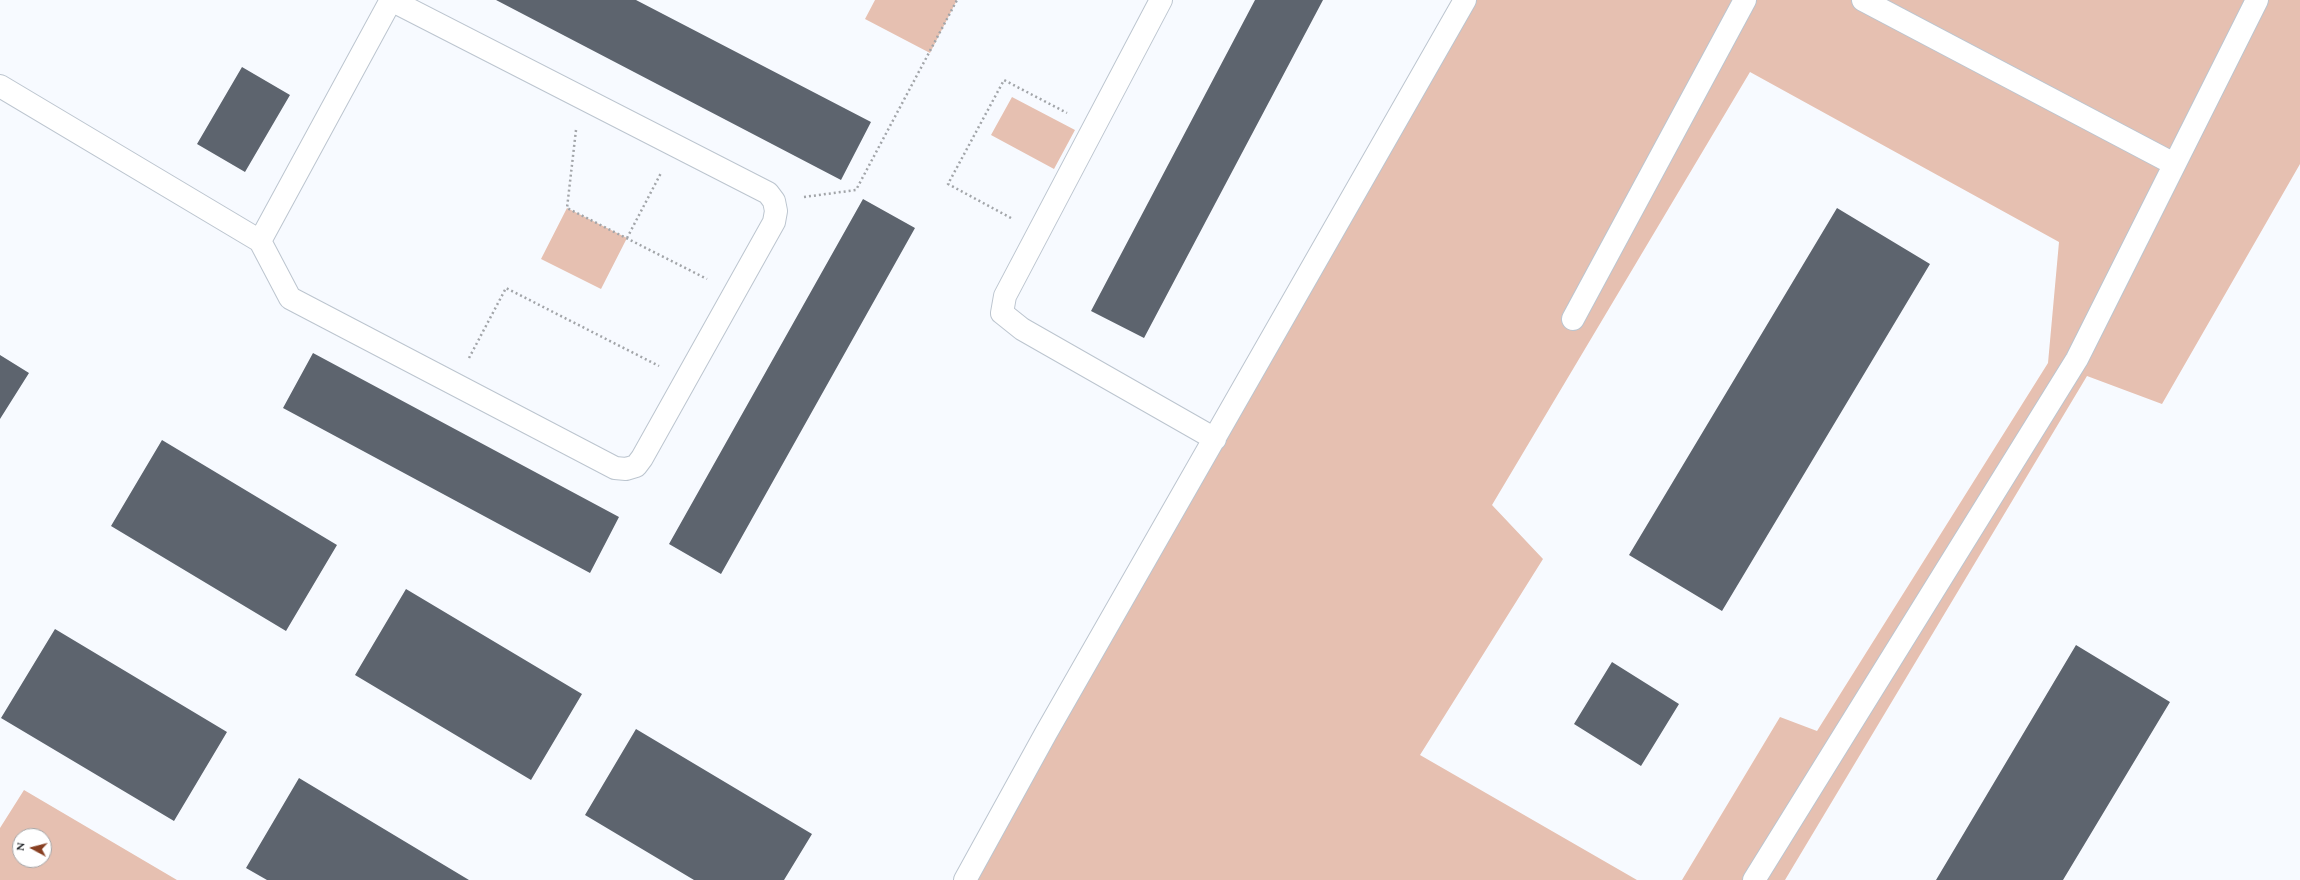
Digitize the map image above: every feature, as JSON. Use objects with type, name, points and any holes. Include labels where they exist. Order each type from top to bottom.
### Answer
[{"type":"street","points":[[0,86],[260,241],[290,298],[616,468],[626,470],[636,466],[642,458],[774,222],[776,212],[774,201],[768,193],[391,0],[260,241]]},
{"type":"street","points":[[1161,0],[1005,296],[1002,313],[1022,329],[1215,439]]},
{"type":"street","points":[[965,880],[1046,734],[1465,0]]},
{"type":"street","points":[[1573,319],[1745,0]]},
{"type":"street","points":[[1863,0],[2174,164]]},
{"type":"street","points":[[1754,880],[2077,359],[2257,0]]},
{"type":"path","points":[[774,201],[856,190],[957,0]]},
{"type":"path","points":[[1039,233],[948,184],[1004,80],[1094,127]]},
{"type":"path","points":[[580,97],[567,208],[734,293]]},
{"type":"path","points":[[627,238],[675,146]]},
{"type":"path","points":[[456,385],[506,288],[686,380]]},
{"type":"shaded area","points":[[875,0],[957,0],[930,53],[865,19]]},
{"type":"shaded area","points":[[1465,0],[2300,0],[2300,164],[2162,404],[2087,376],[1785,880],[1682,880],[1780,717],[1817,731],[2048,363],[2059,242],[1750,72],[1492,505],[1543,559],[1420,755],[1637,880],[965,880]]},
{"type":"shaded area","points":[[1012,97],[1075,130],[1054,169],[991,135]]},
{"type":"shaded area","points":[[567,208],[627,238],[601,289],[541,259]]},
{"type":"shaded area","points":[[24,790],[177,880],[0,880],[0,828]]},
{"type":"building","points":[[496,0],[636,0],[871,122],[841,180]]},
{"type":"building","points":[[1255,0],[1323,0],[1144,338],[1091,311]]},
{"type":"building","points":[[242,67],[290,95],[245,172],[197,144]]},
{"type":"building","points":[[863,199],[915,228],[721,574],[669,544]]},
{"type":"building","points":[[1837,208],[1930,264],[1722,611],[1629,555]]},
{"type":"building","points":[[313,353],[619,517],[590,573],[283,408]]},
{"type":"building","points":[[0,355],[29,373],[0,419]]},
{"type":"building","points":[[162,440],[337,545],[286,631],[111,526]]},
{"type":"building","points":[[406,589],[582,694],[531,780],[355,675]]},
{"type":"building","points":[[55,629],[227,732],[174,821],[1,718]]},
{"type":"building","points":[[2076,645],[2170,702],[2063,880],[1936,880]]},
{"type":"building","points":[[1612,662],[1679,704],[1641,766],[1574,724]]},
{"type":"building","points":[[636,729],[812,834],[784,880],[694,880],[585,815]]},
{"type":"building","points":[[299,778],[469,880],[267,880],[246,868]]}]
